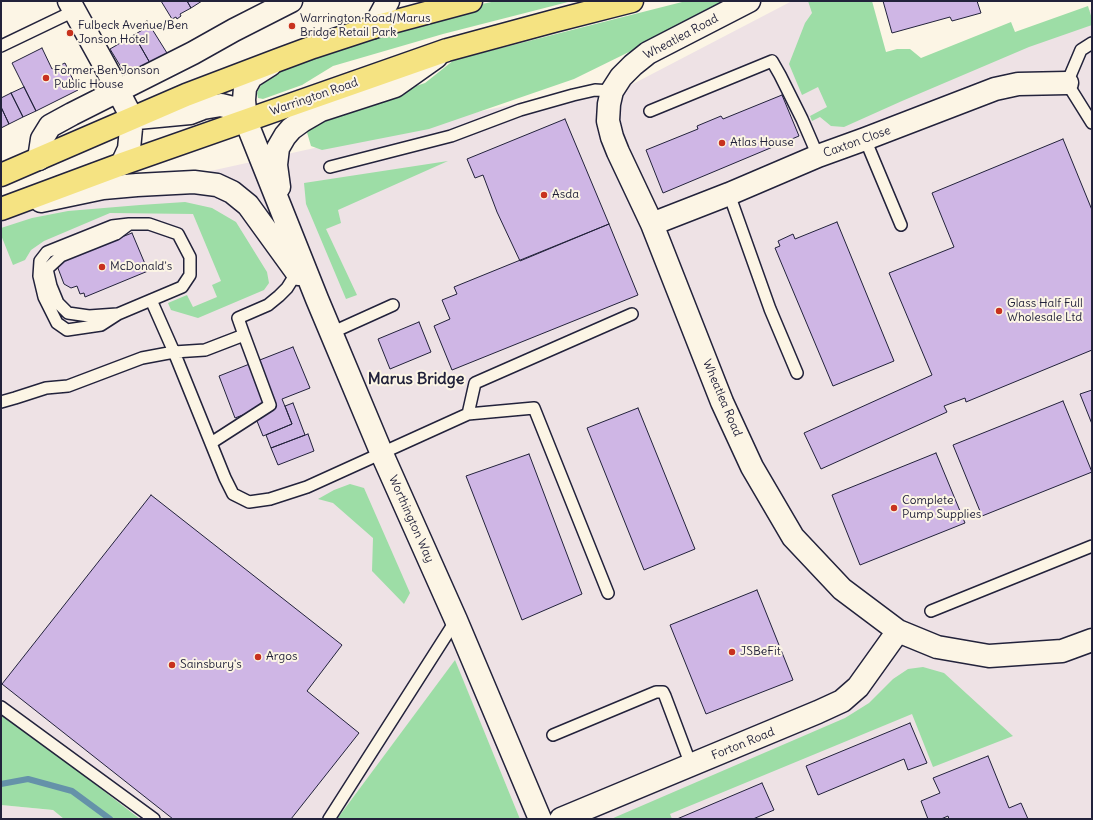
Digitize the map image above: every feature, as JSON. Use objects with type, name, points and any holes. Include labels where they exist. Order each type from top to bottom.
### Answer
[{"type":"highway","points":[[1,176],[198,90],[278,60],[313,47],[374,28],[471,1]]},
{"type":"highway","name":"Warrington Road","points":[[2,209],[122,164],[447,50],[632,1]]},
{"type":"street","points":[[39,159],[42,139],[50,126],[291,1]]},
{"type":"street","points":[[374,28],[388,1]]},
{"type":"street","name":"Wheatlea Road","points":[[750,1],[648,53],[633,65],[621,77],[612,91],[608,120],[612,137],[618,152],[652,224],[722,402],[752,467],[793,537],[842,589],[898,631],[937,647],[989,656],[1062,651],[1092,640]]},
{"type":"street","points":[[71,6],[132,118],[129,149],[122,164]]},
{"type":"street","name":"Worthington Way","points":[[285,218],[276,165],[278,148],[291,129],[302,120],[321,110],[395,86],[447,50]]},
{"type":"street","name":"Worthington Way","points":[[246,121],[244,100],[245,88],[251,77],[278,60]]},
{"type":"street","name":"Caxton Close","points":[[652,224],[729,194],[818,156],[995,89],[1018,84],[1067,83]]},
{"type":"street","name":"Worthington Way","points":[[132,118],[190,113],[203,108],[221,105],[237,109],[246,121],[317,299],[382,454],[456,620],[540,819]]},
{"type":"street","points":[[2,209],[103,188],[194,182],[217,185],[232,192],[248,205],[317,299]]},
{"type":"street","name":"Forton Road","points":[[561,819],[818,712],[842,700],[858,687],[898,631]]},
{"type":"lane","points":[[1,46],[71,6]]},
{"type":"lane","points":[[1092,43],[1081,50],[1067,83],[1092,123]]},
{"type":"lane","points":[[650,111],[772,61],[802,119],[818,156]]},
{"type":"lane","points":[[330,167],[451,136],[520,110],[573,94],[595,90],[612,91]]},
{"type":"lane","points":[[865,139],[901,225]]},
{"type":"lane","points":[[729,194],[770,309],[797,373]]},
{"type":"lane","points":[[118,314],[89,316],[68,313],[58,303],[50,286],[47,269],[60,256],[116,234],[129,224]]},
{"type":"lane","points":[[129,224],[149,224],[178,234],[190,257],[190,275],[182,287],[118,314],[101,325],[67,330],[56,323],[44,297],[39,276],[40,261],[47,252],[112,226],[129,224]]},
{"type":"lane","points":[[211,443],[270,405],[238,318],[268,305],[287,288],[297,272]]},
{"type":"lane","points":[[151,300],[233,494],[249,502],[270,499],[307,487],[468,414],[534,408],[608,593]]},
{"type":"lane","points":[[332,333],[393,305]]},
{"type":"lane","points":[[468,414],[475,383],[632,314]]},
{"type":"lane","points":[[1,402],[46,388],[68,386],[142,358],[174,352],[205,350],[244,334]]},
{"type":"lane","points":[[931,611],[1092,546]]},
{"type":"lane","points":[[329,819],[456,620]]},
{"type":"lane","points":[[553,735],[656,692],[662,692],[665,696],[691,765]]},
{"type":"lane","points":[[1,707],[154,819]]},
{"type":"shaded area","points":[[792,1],[825,1],[871,77],[1021,33],[1092,9],[1092,819],[520,819],[455,661],[337,819],[140,819],[1,711],[1,220],[20,213],[591,87],[629,86]]},
{"type":"shaded area","points":[[1,805],[53,810],[64,819],[1,819]]},
{"type":"green space","points":[[496,1],[572,1],[443,34],[333,66],[302,85],[263,99],[258,98],[257,93],[259,88],[268,77],[287,63],[477,5]]},
{"type":"green space","points":[[686,1],[731,1],[574,79],[429,129],[322,150],[311,146],[306,129],[320,118],[425,83],[454,60]]},
{"type":"green space","points":[[808,1],[872,1],[886,52],[897,49],[910,49],[921,58],[1011,22],[1015,32],[1088,6],[1092,19],[1092,25],[1029,47],[844,127],[831,126],[820,117],[812,121],[810,116],[827,107],[818,87],[802,95],[789,64],[805,23],[812,13]]},
{"type":"green space","points":[[448,161],[338,210],[341,223],[326,229],[357,295],[346,299],[306,204],[304,183]]},
{"type":"green space","points":[[185,202],[212,208],[236,222],[267,272],[269,283],[264,290],[198,318],[171,310],[168,303],[187,295],[193,307],[217,297],[212,285],[221,281],[193,214],[110,213],[44,241],[31,250],[25,260],[13,265],[1,235],[1,228],[32,218],[68,211]]},
{"type":"green space","points":[[350,484],[364,488],[410,593],[404,604],[372,571],[373,538],[333,503],[318,499],[334,490]]},
{"type":"green space","points":[[455,660],[520,819],[337,819]]},
{"type":"green space","points":[[923,667],[944,673],[1013,736],[933,767],[912,714],[670,814],[672,819],[611,819],[845,718],[869,703],[893,679],[908,669]]},
{"type":"green space","points":[[1,711],[140,819],[64,819],[53,810],[1,805]]},
{"type":"building","points":[[161,1],[187,1],[191,8],[180,14],[181,16],[177,19],[176,17],[172,19]]},
{"type":"building","points":[[187,1],[202,1],[191,8]]},
{"type":"building","points":[[883,1],[977,1],[981,13],[952,21],[950,17],[892,33]]},
{"type":"building","points":[[147,21],[167,53],[150,63],[134,35],[144,29],[141,25]]},
{"type":"building","points":[[134,35],[150,63],[127,77],[110,49]]},
{"type":"building","name":"Former Ben Jonson Public House","points":[[42,48],[52,69],[65,63],[78,90],[36,111],[12,63]]},
{"type":"building","points":[[24,87],[36,111],[23,117],[11,93]]},
{"type":"building","points":[[11,93],[23,117],[9,124],[1,107],[1,98]]},
{"type":"building","name":"Atlas House","points":[[782,95],[799,136],[663,193],[646,150],[698,129],[697,126],[721,116],[723,119]]},
{"type":"building","points":[[1,107],[9,124],[1,128]]},
{"type":"building","name":"Asda","points":[[565,119],[609,224],[520,261],[497,212],[483,175],[475,178],[467,159]]},
{"type":"building","name":"Glass Half Full Wholesale Ltd","points":[[1063,139],[1092,210],[1092,350],[966,402],[965,398],[944,406],[947,412],[821,469],[804,433],[932,375],[889,273],[954,247],[932,193]]},
{"type":"building","points":[[837,222],[894,361],[833,386],[775,248],[780,246],[778,241],[793,234],[795,239]]},
{"type":"building","points":[[609,224],[638,295],[452,370],[434,326],[450,319],[442,300],[457,294],[454,287]]},
{"type":"building","name":"McDonald's","points":[[132,233],[148,271],[85,297],[84,293],[80,294],[77,286],[71,288],[64,284],[56,263]]},
{"type":"building","points":[[419,322],[431,352],[390,369],[378,339]]},
{"type":"building","points":[[293,347],[310,388],[282,399],[292,424],[263,436],[253,411],[235,418],[219,376]]},
{"type":"building","points":[[1092,390],[1092,424],[1080,394]]},
{"type":"building","points":[[1063,401],[1092,472],[982,516],[953,445]]},
{"type":"building","points":[[293,403],[305,435],[271,448],[266,435],[292,424],[285,406]]},
{"type":"building","points":[[638,408],[695,549],[644,570],[587,428]]},
{"type":"building","points":[[308,434],[314,451],[278,465],[271,448]]},
{"type":"building","points":[[936,453],[965,523],[860,565],[832,495]]},
{"type":"building","points":[[529,454],[582,594],[522,620],[466,476]]},
{"type":"building","name":"Sainsbury's","points":[[151,495],[342,645],[307,691],[359,733],[291,819],[173,819],[2,684]]},
{"type":"building","name":"JSBeFit","points":[[757,590],[793,680],[706,714],[670,625]]},
{"type":"building","points":[[910,723],[927,763],[908,770],[904,759],[818,795],[806,766]]},
{"type":"building","points":[[988,756],[1009,808],[1021,803],[1028,819],[949,819],[948,816],[941,819],[928,819],[921,801],[940,793],[933,778]]},
{"type":"building","points":[[762,783],[774,810],[753,819],[677,819]]},
{"type":"waterway","points":[[1,784],[28,779],[72,791],[110,819]]},
{"type":"place","name":"Warrington Road/Marus Bridge Retail Park","points":[[292,26]]},
{"type":"place","name":"Fulbeck Avenue/Ben Jonson Hotel","points":[[70,33]]},
{"type":"place","name":"Former Ben Jonson Public House","points":[[46,78]]},
{"type":"place","name":"Atlas House","points":[[722,143]]},
{"type":"place","name":"Asda","points":[[544,195]]},
{"type":"place","name":"McDonald's","points":[[102,267]]},
{"type":"place","name":"Glass Half Full Wholesale Ltd","points":[[999,311]]},
{"type":"place","name":"Complete Pump Supplies","points":[[894,508]]},
{"type":"place","name":"JSBeFit","points":[[732,652]]},
{"type":"place","name":"Argos","points":[[258,657]]},
{"type":"place","name":"Sainsbury's","points":[[172,665]]},
{"type":"district","name":"Marus Bridge","points":[[416,379]]}]
